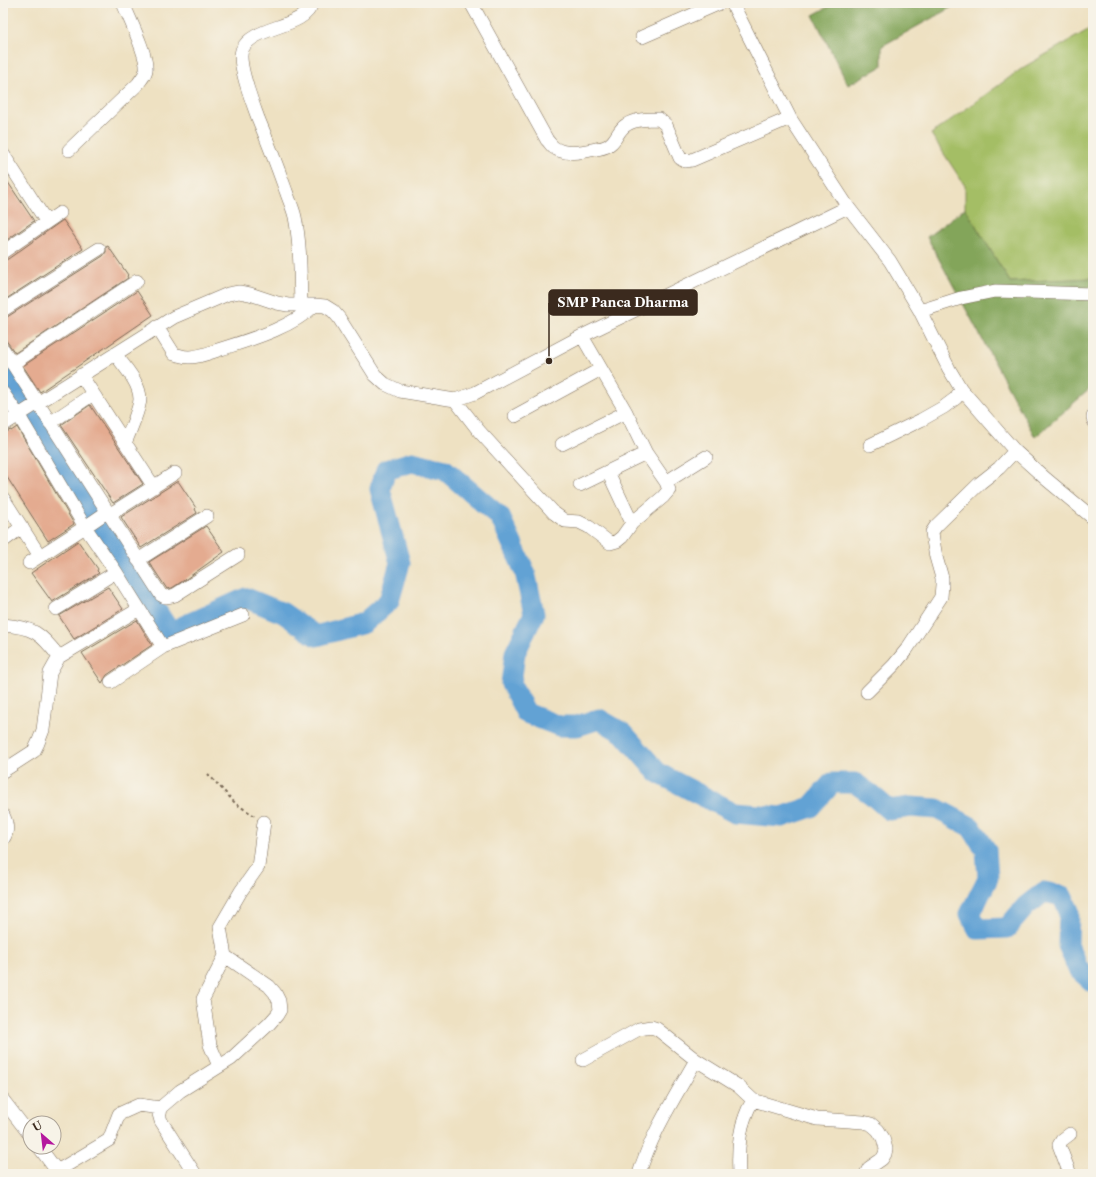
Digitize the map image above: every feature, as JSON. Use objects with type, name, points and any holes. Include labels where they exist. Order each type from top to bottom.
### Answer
[{"type":"street","points":[[69,150],[138,84],[144,76],[146,69],[143,53],[123,3]]},
{"type":"street","points":[[301,305],[298,233],[294,215],[280,173],[252,101],[242,66],[241,55],[242,50],[254,37],[300,18],[310,10],[312,3]]},
{"type":"street","points":[[471,3],[547,140],[553,147],[563,151],[582,152],[606,147],[615,140],[617,134],[626,125],[632,122],[648,119],[659,119],[666,125],[680,158],[685,161],[692,160],[790,118]]},
{"type":"street","points":[[642,37],[720,3]]},
{"type":"street","points":[[732,3],[790,118],[848,207],[890,261],[920,311],[949,369],[961,389],[1015,451],[1093,518]]},
{"type":"street","points":[[3,154],[46,221]]},
{"type":"street","points":[[3,425],[174,317],[228,294],[239,292],[277,303],[288,305],[325,306],[333,310],[375,376],[385,384],[400,391],[455,400],[475,393],[582,336],[848,207]]},
{"type":"street","points":[[3,252],[46,221],[60,213]]},
{"type":"street","points":[[3,310],[98,249]]},
{"type":"street","points":[[12,364],[137,282]]},
{"type":"street","points":[[920,311],[960,298],[995,291],[1093,294]]},
{"type":"street","points":[[157,327],[174,354],[189,357],[200,356],[245,342],[273,330],[300,317],[315,305]]},
{"type":"street","points":[[455,400],[479,431],[554,513],[565,521],[579,522],[589,527],[610,543],[617,541],[622,537],[632,523],[663,497],[668,490],[666,482],[646,453],[626,412],[582,336]]},
{"type":"street","points":[[3,349],[161,595],[164,597],[175,595],[238,555]]},
{"type":"street","points":[[115,354],[136,384],[139,392],[140,401],[125,443]]},
{"type":"street","points":[[515,416],[600,369]]},
{"type":"street","points":[[81,375],[154,487]]},
{"type":"street","points":[[870,445],[944,407],[956,398],[961,389]]},
{"type":"street","points":[[3,393],[89,525],[116,572],[163,647]]},
{"type":"street","points":[[50,423],[93,394]]},
{"type":"street","points":[[562,444],[626,412]]},
{"type":"street","points":[[867,692],[894,666],[941,597],[942,578],[936,557],[932,532],[936,526],[980,483],[1000,468],[1015,451]]},
{"type":"street","points":[[580,485],[646,453]]},
{"type":"street","points":[[666,482],[706,458]]},
{"type":"street","points":[[608,472],[632,523]]},
{"type":"street","points":[[3,498],[22,527],[34,559],[107,513],[154,487],[175,473]]},
{"type":"street","points":[[138,560],[207,516]]},
{"type":"street","points":[[3,541],[22,527]]},
{"type":"street","points":[[56,609],[116,572]]},
{"type":"street","points":[[3,771],[34,750],[38,743],[43,730],[50,673],[59,657],[139,609]]},
{"type":"street","points":[[111,682],[163,647],[243,615]]},
{"type":"street","points":[[3,625],[16,626],[36,632],[49,644],[59,657]]},
{"type":"street","points":[[3,815],[7,826],[5,837],[3,839]]},
{"type":"street","points":[[219,1066],[210,1045],[203,999],[225,956],[220,927],[241,891],[258,867],[264,822]]},
{"type":"street","points":[[195,1174],[161,1122],[159,1114],[160,1108],[180,1091],[231,1058],[269,1024],[280,1010],[279,1001],[269,986],[225,956]]},
{"type":"street","points":[[583,1060],[644,1027],[657,1029],[696,1060],[738,1086],[752,1100],[817,1119],[856,1121],[871,1124],[878,1130],[883,1138],[886,1154],[882,1159],[869,1168],[866,1174]]},
{"type":"street","points":[[639,1174],[662,1118],[696,1060]]},
{"type":"street","points":[[3,1100],[22,1125]]},
{"type":"street","points":[[739,1174],[738,1150],[740,1135],[744,1118],[752,1100]]},
{"type":"street","points":[[44,1155],[56,1172],[109,1140],[119,1114],[139,1105],[160,1108]]},
{"type":"street","points":[[1070,1134],[1058,1145],[1070,1174]]},
{"type":"lane","points":[[1093,410],[1089,416],[1093,425]]},
{"type":"path","points":[[208,774],[236,804],[264,822]]},
{"type":"green space","points":[[835,3],[950,3],[952,7],[882,46],[882,66],[848,85],[813,15]]},
{"type":"green space","points":[[1093,27],[1093,278],[1010,282],[965,208],[965,186],[931,134],[1024,67]]},
{"type":"green space","points":[[965,208],[1010,282],[1093,278],[1093,388],[1091,388],[1035,437],[927,237]]},
{"type":"building","points":[[3,175],[34,221],[4,242],[3,240]]},
{"type":"building","points":[[63,220],[83,249],[3,301],[3,260],[8,259]]},
{"type":"building","points":[[108,246],[128,275],[128,278],[15,353],[3,336],[3,318],[7,317],[103,256],[106,252],[106,247]]},
{"type":"building","points":[[137,291],[153,315],[40,392],[23,366]]},
{"type":"building","points":[[90,405],[143,484],[113,503],[61,425]]},
{"type":"building","points":[[17,427],[74,524],[48,541],[3,471],[3,433],[11,431]]},
{"type":"building","points":[[178,481],[196,508],[197,513],[141,548],[121,517]]},
{"type":"building","points":[[206,526],[224,552],[186,579],[172,588],[167,589],[149,562]]},
{"type":"building","points":[[78,541],[98,569],[97,571],[99,573],[52,602],[31,573]]},
{"type":"building","points":[[108,587],[123,609],[74,639],[59,616]]},
{"type":"building","points":[[137,620],[152,645],[107,675],[102,683],[82,653]]},
{"type":"waterway","points":[[3,372],[170,632],[246,598],[283,613],[316,636],[364,623],[389,601],[400,563],[380,489],[386,470],[412,462],[445,470],[500,517],[525,572],[534,614],[515,653],[511,684],[526,713],[559,726],[577,726],[599,719],[623,733],[658,773],[735,813],[782,817],[811,807],[832,783],[855,783],[889,810],[911,807],[937,809],[971,827],[986,850],[988,878],[970,914],[978,929],[1007,928],[1026,906],[1044,892],[1062,896],[1069,911],[1068,945],[1078,969],[1093,982]]},
{"type":"place","name":"SMP Panca Dharma","points":[[549,361]]}]
